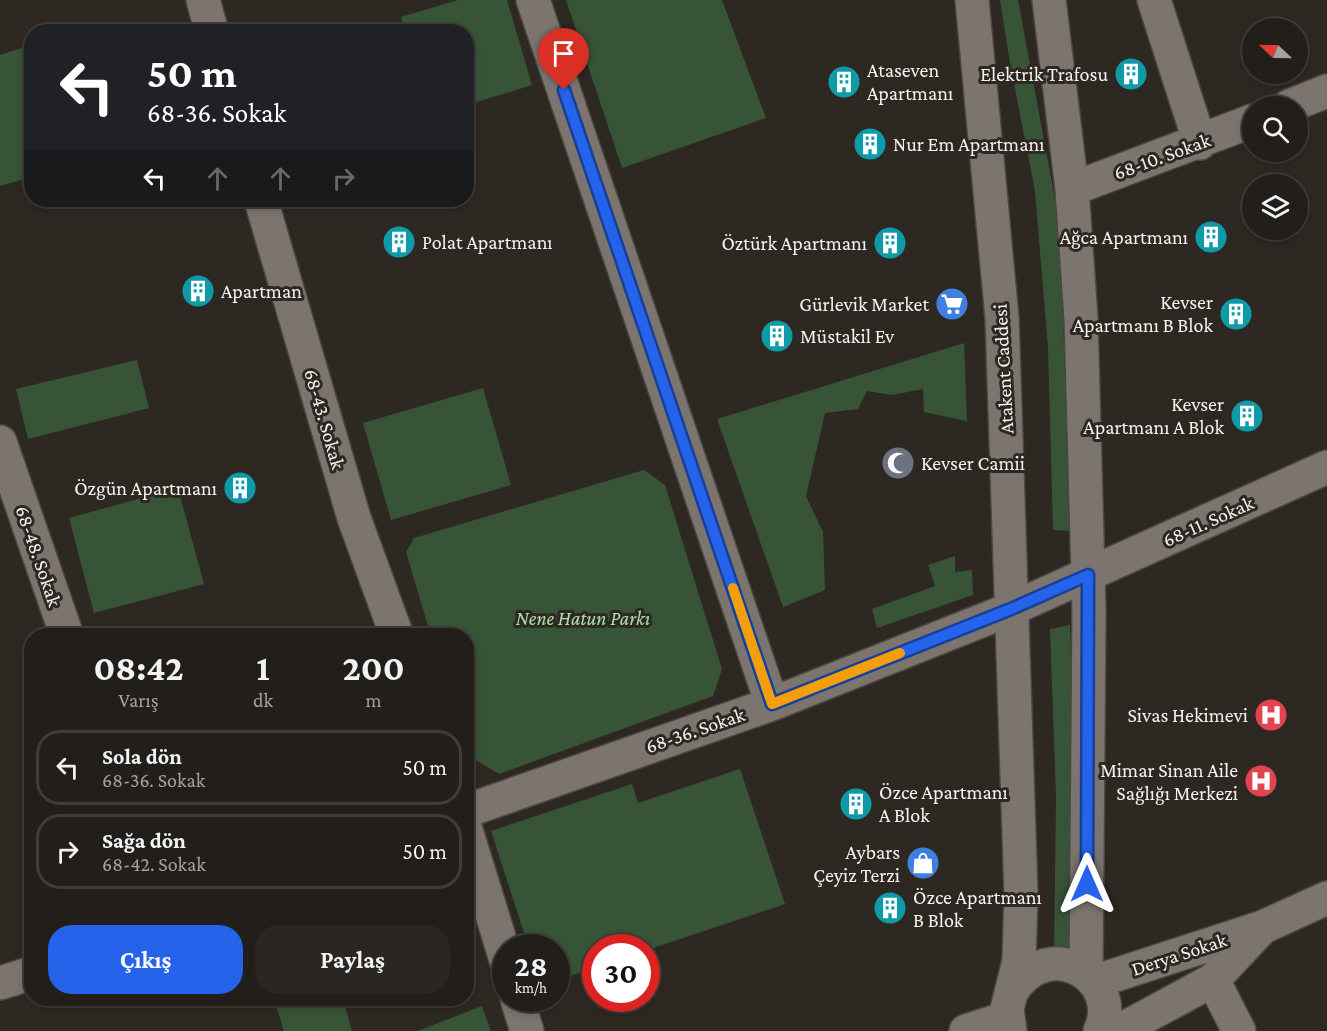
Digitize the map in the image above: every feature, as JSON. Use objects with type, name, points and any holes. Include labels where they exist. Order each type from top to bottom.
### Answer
[{"type":"street","points":[[203,0],[210,24]]},
{"type":"street","points":[[533,0],[772,704]]},
{"type":"street","name":"Atakent Caddesi","points":[[972,0],[1002,318],[1021,894],[1019,961],[1010,1020]]},
{"type":"street","points":[[1049,0],[1072,189],[1081,319],[1088,575],[1090,978],[1103,1003],[1104,1015],[1100,1031]]},
{"type":"street","points":[[1154,0],[1200,142]]},
{"type":"street","points":[[1308,98],[1327,91]]},
{"type":"street","name":"68-10. Sokak","points":[[1072,189],[1242,125]]},
{"type":"street","name":"68-43. Sokak","points":[[263,207],[354,518],[394,628]]},
{"type":"street","name":"68-48. Sokak","points":[[0,442],[64,628]]},
{"type":"street","name":"68-11. Sokak","points":[[1088,575],[1327,467]]},
{"type":"street","name":"68-36. Sokak","points":[[474,808],[772,704],[1011,609],[1088,575]]},
{"type":"street","points":[[474,856],[498,934]]},
{"type":"street","name":"Derya Sokak","points":[[1090,978],[1263,927],[1327,898]]},
{"type":"street","name":"Derya Sokak","points":[[1119,1031],[1213,980],[1263,927]]},
{"type":"street","points":[[966,1031],[1010,1020],[1019,979],[1045,964],[1060,963],[1074,967],[1090,978]]},
{"type":"street","points":[[0,983],[24,976]]},
{"type":"street","points":[[1213,980],[1239,1031]]},
{"type":"street","points":[[1136,1031],[1142,1023],[1160,1009]]},
{"type":"street","points":[[521,1012],[527,1031]]},
{"type":"green space","points":[[458,0],[507,0],[532,85],[474,103],[474,24],[403,24],[401,17]]},
{"type":"green space","points":[[566,0],[722,0],[766,118],[622,168]]},
{"type":"green space","points":[[1000,0],[1018,0],[1060,226],[1070,531],[1053,530],[1048,348],[1035,191]]},
{"type":"green space","points":[[24,47],[24,179],[0,186],[0,55]]},
{"type":"green space","points":[[964,343],[967,421],[924,412],[923,389],[892,395],[867,391],[858,409],[825,413],[806,496],[823,532],[825,590],[783,607],[717,419]]},
{"type":"green space","points":[[137,360],[149,408],[28,439],[16,389]]},
{"type":"green space","points":[[483,388],[511,485],[391,520],[363,423]]},
{"type":"green space","name":"Nene Hatun Parkı","points":[[644,470],[665,485],[722,669],[713,696],[499,774],[474,759],[474,628],[429,628],[406,552],[414,538]]},
{"type":"green space","points":[[178,488],[204,584],[94,613],[69,518]]},
{"type":"green space","points":[[955,556],[955,572],[972,570],[973,595],[877,628],[872,609],[935,586],[928,565]]},
{"type":"green space","points":[[1070,625],[1075,798],[1075,954],[1054,957],[1056,796],[1050,629]]},
{"type":"green space","points":[[740,769],[785,904],[660,946],[660,934],[582,934],[582,972],[570,976],[570,934],[524,934],[491,831],[632,784],[638,803]]},
{"type":"green space","points":[[276,1006],[345,1006],[352,1031],[284,1031]]},
{"type":"green space","points":[[482,1006],[491,1031],[418,1031]]},
{"type":"slow traffic","points":[[733,588],[772,704],[900,653]]},
{"type":"place","name":"Elektrik Trafosu","points":[[1131,74]]},
{"type":"place","name":"Ataseven Apartmanı","points":[[844,82]]},
{"type":"place","name":"Nur Em Apartmanı","points":[[870,144]]},
{"type":"place","name":"Ağca Apartmanı","points":[[1211,237]]},
{"type":"place","name":"Polat Apartmanı","points":[[399,242]]},
{"type":"place","name":"Öztürk Apartmanı","points":[[890,243]]},
{"type":"place","name":"Apartman","points":[[198,291]]},
{"type":"place","name":"Gürlevik Market","points":[[952,304]]},
{"type":"place","name":"Kevser Apartmanı B Blok","points":[[1236,314]]},
{"type":"place","name":"Müstakil Ev","points":[[777,336]]},
{"type":"place","name":"Kevser Apartmanı A Blok","points":[[1247,416]]},
{"type":"place","name":"Kevser Camii","points":[[898,463]]},
{"type":"place","name":"Özgün Apartmanı","points":[[240,488]]},
{"type":"place","name":"Sivas Hekimevi","points":[[1271,715]]},
{"type":"place","name":"Mimar Sinan Aile Sağlığı Merkezi","points":[[1261,781]]},
{"type":"place","name":"Özce Apartmanı A Blok","points":[[856,804]]},
{"type":"place","name":"Aybars Çeyiz Terzi","points":[[923,863]]},
{"type":"place","name":"Özce Apartmanı B Blok","points":[[890,908]]},
{"type":"route","points":[[564,90],[772,704],[1011,609],[1088,575],[1087,884]]}]
